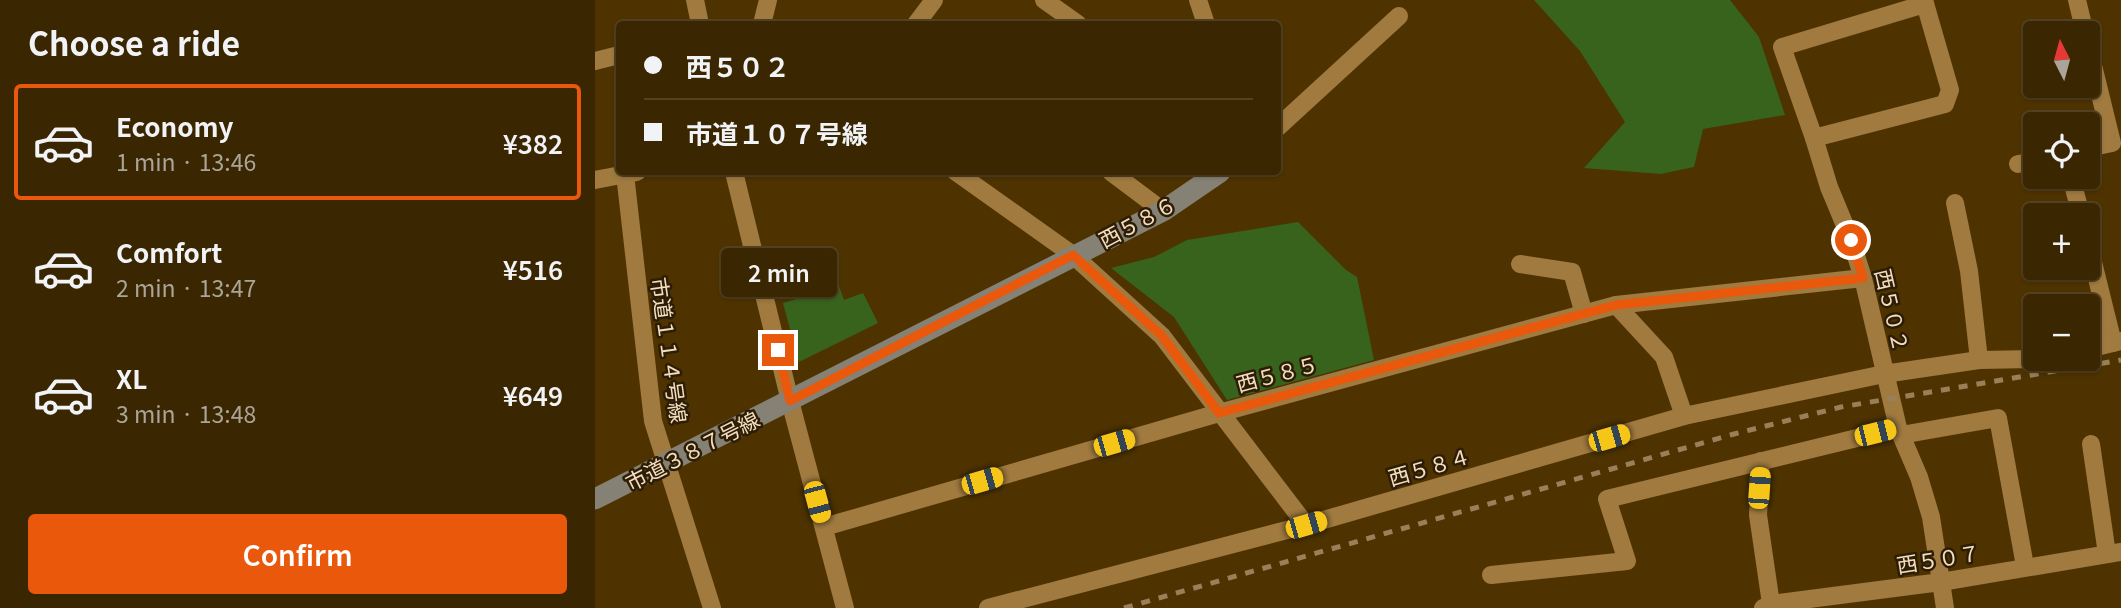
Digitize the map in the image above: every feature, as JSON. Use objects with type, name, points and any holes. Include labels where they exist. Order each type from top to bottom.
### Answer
[{"type":"street","points":[[695,0],[700,21]]},
{"type":"street","points":[[763,21],[768,0]]},
{"type":"street","points":[[918,21],[934,0]]},
{"type":"street","points":[[1044,0],[1073,21]]},
{"type":"street","points":[[2077,0],[2082,21]]},
{"type":"street","points":[[1201,1],[1205,21]]},
{"type":"street","points":[[1814,138],[1945,104],[1950,90],[1925,2]]},
{"type":"street","name":"西５０２","points":[[1925,2],[1782,47],[1863,278],[1875,322],[1884,374],[1900,431],[1919,477],[1931,517],[1945,608]]},
{"type":"street","points":[[1281,124],[1399,16]]},
{"type":"street","points":[[595,61],[616,56]]},
{"type":"street","points":[[2100,94],[2112,143],[2100,146]]},
{"type":"street","points":[[595,180],[621,175]]},
{"type":"street","name":"市道１１４号線","points":[[631,175],[653,421],[712,608]]},
{"type":"street","points":[[735,175],[790,401],[845,608]]},
{"type":"street","points":[[960,175],[1073,255],[1162,336],[1306,525]]},
{"type":"street","points":[[1115,175],[1163,211]]},
{"type":"street","name":"西５８６","points":[[790,401],[1163,211],[1216,175]]},
{"type":"street","points":[[1955,203],[1969,271],[1979,360]]},
{"type":"street","points":[[1520,264],[1572,272],[1584,314]]},
{"type":"street","name":"西５８５","points":[[824,527],[1219,413],[1616,305],[1863,278]]},
{"type":"street","points":[[2099,280],[2117,342]]},
{"type":"street","points":[[1616,305],[1664,357],[1684,416]]},
{"type":"street","name":"西５８４","points":[[988,608],[1306,525],[1684,416],[1884,374],[1979,360],[2023,359]]},
{"type":"street","name":"市道３８７号線","points":[[595,499],[790,401]]},
{"type":"street","points":[[1491,575],[1627,561],[1608,499],[1761,461],[1900,431],[1999,418],[2025,566]]},
{"type":"street","points":[[2091,444],[2114,553]]},
{"type":"street","points":[[1761,461],[1758,515],[1767,606]]},
{"type":"street","name":"西５０７","points":[[1767,606],[1941,582],[2114,553]]},
{"type":"green space","points":[[1534,0],[1730,0],[1759,37],[1785,115],[1703,129],[1694,167],[1661,174],[1584,168],[1625,122],[1580,51]]},
{"type":"green space","points":[[1298,222],[1346,270],[1357,277],[1374,360],[1227,400],[1174,317],[1111,268],[1154,257],[1187,240]]},
{"type":"green space","points":[[839,286],[844,300],[863,293],[878,323],[799,362],[783,303]]},
{"type":"railway","points":[[1124,608],[1734,434],[1841,407],[2121,360]]},
{"type":"route","points":[[778,350],[790,401],[1073,255],[1162,336],[1219,413],[1616,305],[1863,278],[1851,240]]}]
